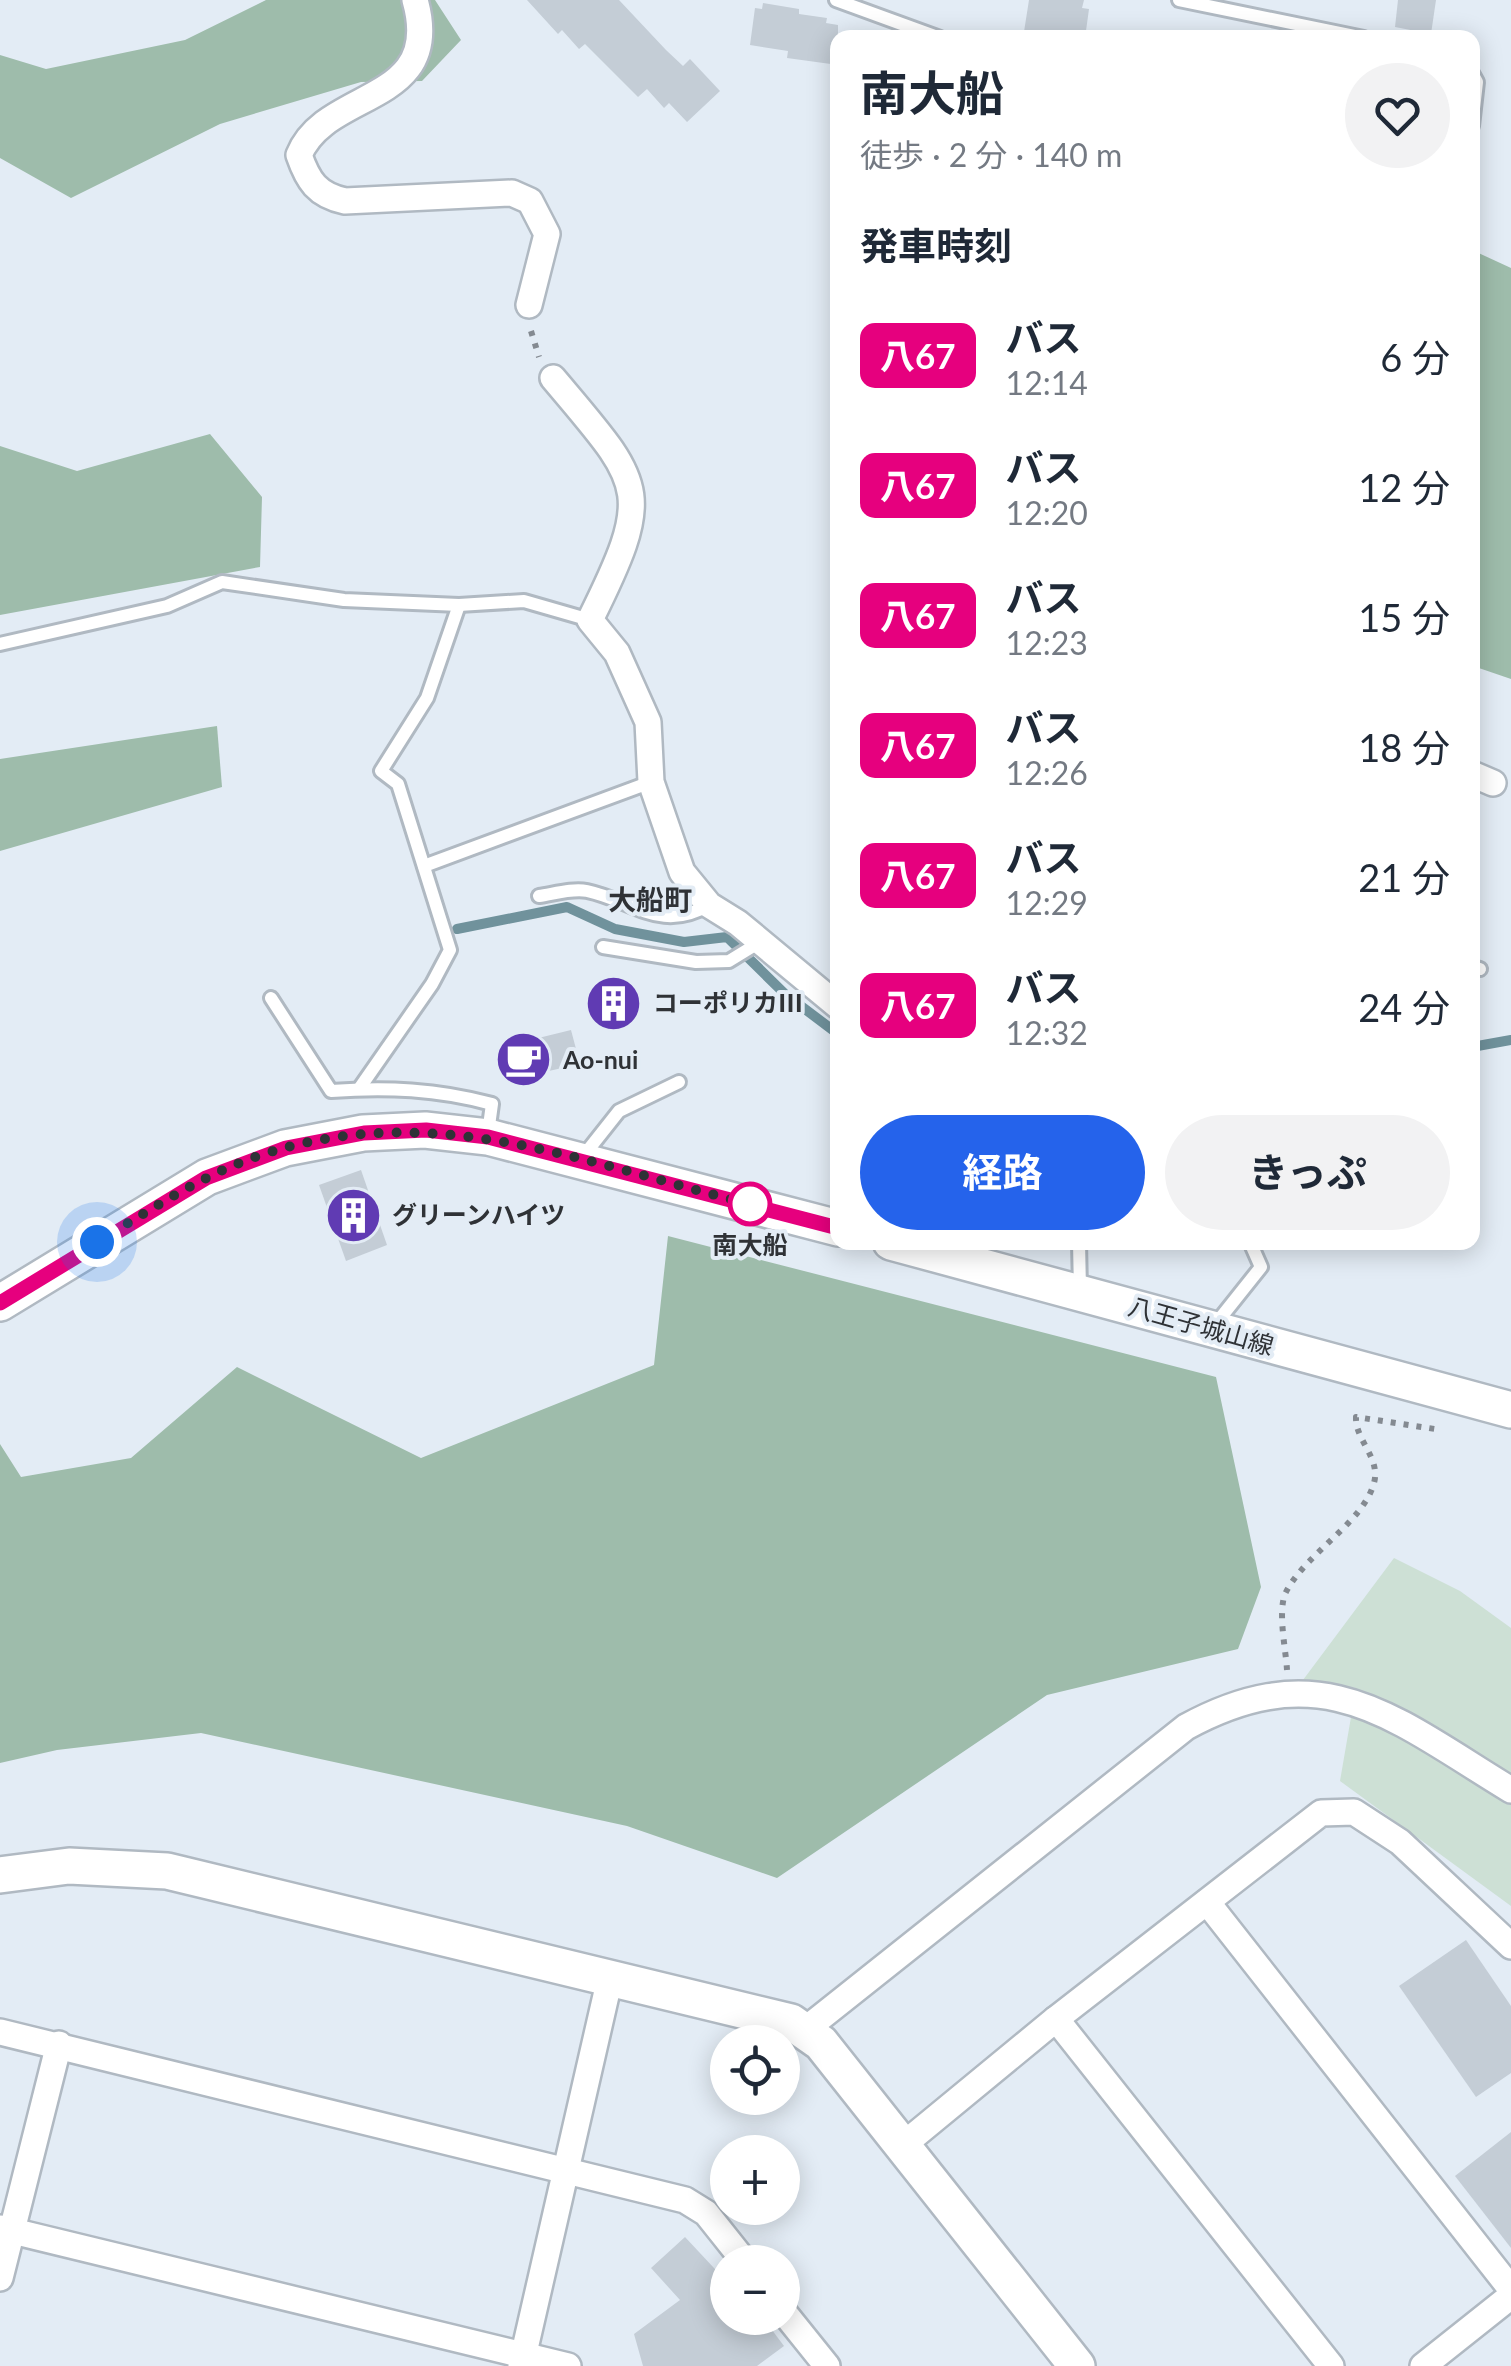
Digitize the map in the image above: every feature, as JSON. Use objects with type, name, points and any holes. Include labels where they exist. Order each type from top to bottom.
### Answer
[{"type":"main road","points":[[0,1302],[160,1204],[256,1157],[314,1140],[364,1133],[426,1130],[488,1137],[830,1226]]},
{"type":"main road","name":"八王子城山線","points":[[946,1250],[974,1254],[1080,1292],[1511,1410]]},
{"type":"main road","points":[[0,1875],[69,1866],[168,1870],[806,2028],[1077,2366]]},
{"type":"street","points":[[415,0],[421,41],[410,66],[387,89],[307,134],[299,155],[308,178],[324,197],[344,201],[512,192],[530,202],[548,234],[529,304]]},
{"type":"street","points":[[553,378],[626,469],[634,512],[621,557],[590,620],[617,653],[648,722],[650,782],[682,872],[708,906],[760,942],[830,999]]},
{"type":"street","points":[[806,2028],[1186,1727],[1238,1703],[1288,1692],[1336,1697],[1373,1707],[1511,1790]]},
{"type":"street","points":[[903,2145],[1056,2019],[1322,1813],[1343,1809],[1400,1842],[1511,1946]]},
{"type":"street","points":[[1207,1902],[1511,2288]]},
{"type":"street","points":[[523,2360],[610,1978]]},
{"type":"street","points":[[1056,2019],[1331,2366]]},
{"type":"street","points":[[0,2032],[686,2200],[706,2213],[731,2245]]},
{"type":"street","points":[[0,2278],[6,2230],[59,2044]]},
{"type":"street","points":[[6,2230],[523,2360],[568,2366]]},
{"type":"street","points":[[1423,2366],[1511,2296]]},
{"type":"street","points":[[800,2332],[827,2366]]},
{"type":"lane","points":[[836,0],[920,30]]},
{"type":"lane","points":[[1179,0],[1325,30]]},
{"type":"lane","points":[[0,644],[167,606],[222,582],[344,600],[459,605],[524,601],[590,620]]},
{"type":"lane","points":[[359,1089],[450,950],[398,784],[381,771],[427,698],[459,605]]},
{"type":"lane","points":[[424,866],[650,782]]},
{"type":"lane","points":[[539,896],[585,890],[640,912],[686,918],[708,906]]},
{"type":"lane","points":[[603,946],[696,962],[729,961],[760,942]]},
{"type":"lane","points":[[272,998],[331,1091],[397,1086],[492,1104],[488,1137]]},
{"type":"lane","points":[[581,1159],[620,1111],[679,1082]]},
{"type":"lane","points":[[1079,1250],[1080,1292]]},
{"type":"lane","points":[[1211,1329],[1261,1267],[1254,1250]]},
{"type":"path","points":[[529,304],[536,352],[553,378]]},
{"type":"path","points":[[1288,1692],[1284,1594],[1321,1545],[1362,1507],[1373,1486],[1376,1473],[1356,1428],[1356,1417],[1435,1428]]},
{"type":"green space","points":[[266,0],[435,0],[461,40],[422,81],[361,82],[220,124],[71,198],[0,158],[0,55],[46,69],[185,40]]},
{"type":"green space","points":[[1480,254],[1511,268],[1511,679],[1480,668]]},
{"type":"green space","points":[[210,434],[262,497],[260,567],[0,615],[0,446],[77,471]]},
{"type":"green space","points":[[217,726],[222,787],[0,851],[0,759]]},
{"type":"green space","points":[[668,1236],[1216,1377],[1261,1587],[1238,1649],[1047,1695],[777,1878],[627,1826],[201,1733],[57,1750],[0,1763],[0,1444],[21,1477],[131,1458],[237,1367],[421,1458],[654,1365]]},
{"type":"green space","points":[[1394,1558],[1460,1591],[1511,1628],[1511,1906],[1340,1781],[1356,1688],[1303,1680]]},
{"type":"building","points":[[527,0],[619,0],[683,66],[690,59],[720,91],[687,122],[669,103],[664,108],[647,89],[638,97],[585,44],[579,49],[562,30],[558,34]]},
{"type":"building","points":[[1029,0],[1084,0],[1082,8],[1089,9],[1086,30],[1024,30]]},
{"type":"building","points":[[1398,0],[1436,0],[1432,30],[1395,27]]},
{"type":"building","points":[[763,3],[799,9],[799,14],[827,18],[826,23],[838,25],[838,30],[830,30],[830,64],[787,58],[788,51],[750,45],[755,8],[762,9]]},
{"type":"building","name":"コーポリカⅢ","points":[[626,979],[635,1018],[602,1026],[591,988]]},
{"type":"building","points":[[571,1030],[580,1064],[522,1077],[514,1044]]},
{"type":"building","name":"グリーンハイツ","points":[[361,1170],[387,1245],[346,1261],[319,1185]]},
{"type":"building","points":[[1466,1940],[1511,2006],[1511,2073],[1476,2097],[1399,1986]]},
{"type":"building","points":[[1511,2132],[1511,2248],[1455,2176]]},
{"type":"building","points":[[685,2237],[710,2264],[710,2335],[776,2335],[784,2346],[757,2366],[643,2366],[634,2334],[680,2300],[651,2268]]},
{"type":"waterway","points":[[457,929],[567,907],[615,929],[684,942],[727,937],[785,994],[830,1028]]},
{"type":"waterway","points":[[1480,1046],[1511,1040]]},
{"type":"bus line","name":"八67","points":[[0,1303],[206,1178],[256,1157],[314,1140],[364,1133],[426,1130],[488,1137],[830,1226]]},
{"type":"place","name":"コーポリカⅢ","points":[[614,1003]]},
{"type":"place","name":"Ao-nui","points":[[524,1060]]},
{"type":"place","name":"南大船","points":[[750,1204]]},
{"type":"place","name":"グリーンハイツ","points":[[353,1215]]},
{"type":"district","name":"大船町","points":[[650,900]]},
{"type":"route","points":[[97,1242],[206,1178],[256,1157],[314,1140],[364,1133],[426,1130],[488,1137],[750,1204]]}]
